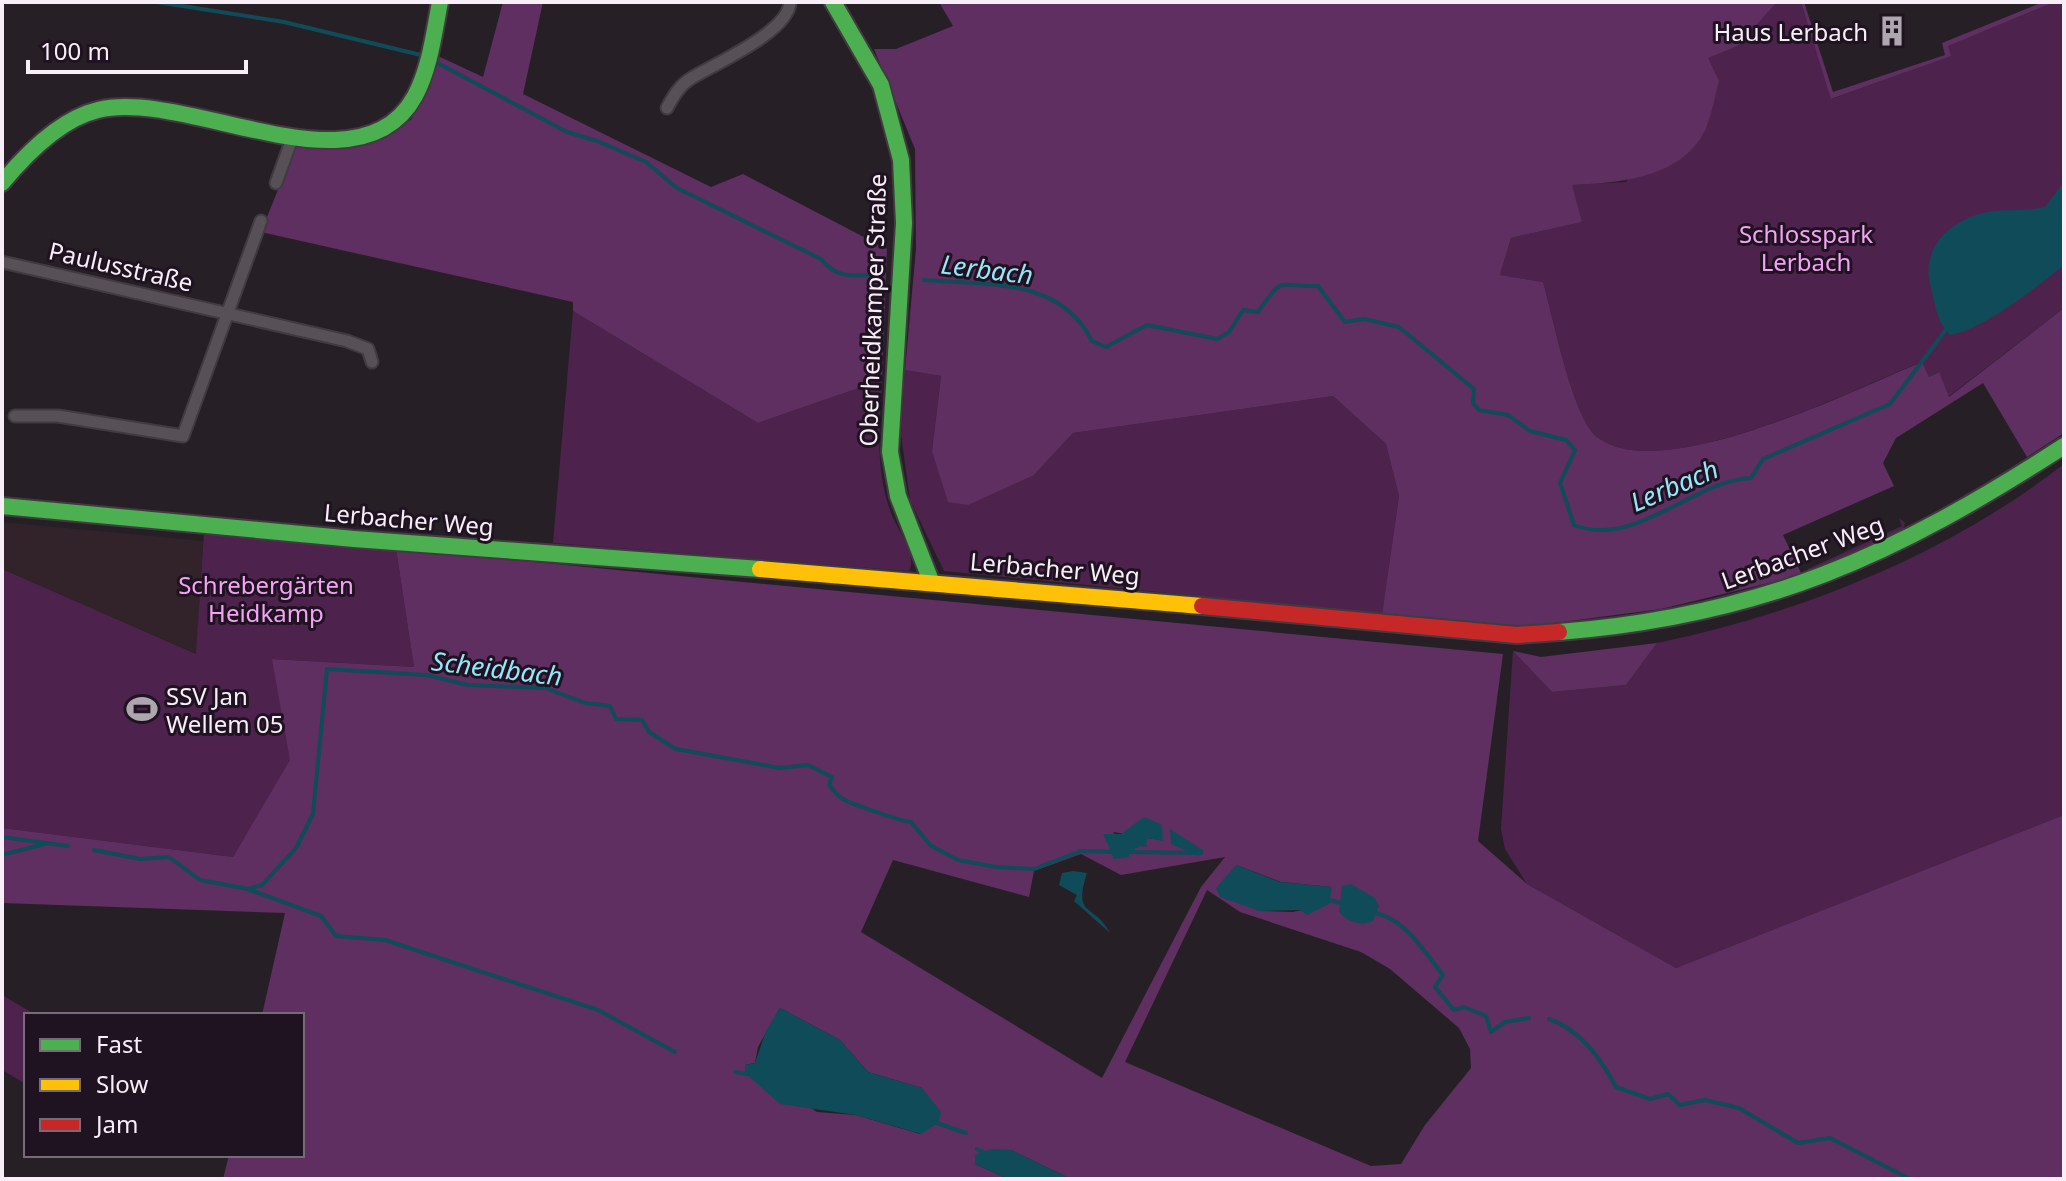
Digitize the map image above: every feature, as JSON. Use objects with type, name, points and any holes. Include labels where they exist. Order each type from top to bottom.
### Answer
[{"type":"street","points":[[2,183],[49,138],[96,111],[127,106],[164,108],[332,142],[365,137],[401,115],[424,75],[440,2]]},
{"type":"street","points":[[667,108],[688,80],[713,68],[785,20],[790,2]]},
{"type":"street","name":"Oberheidkamper Straße","points":[[833,2],[867,55],[886,97],[903,170],[905,211],[888,427],[900,504],[931,581]]},
{"type":"street","points":[[276,183],[293,136]]},
{"type":"street","points":[[15,416],[58,416],[183,436],[261,221]]},
{"type":"street","name":"Paulusstraße","points":[[2,262],[347,341],[368,349],[372,362]]},
{"type":"street","name":"Lerbacher Weg","points":[[2,506],[354,539],[931,581],[1485,634],[1603,630],[1741,604],[1883,552],[2011,481],[2064,446]]},
{"type":"shaded area","points":[[503,2],[543,2],[523,94],[711,187],[743,174],[887,249],[882,380],[758,423],[573,311],[573,302],[261,232],[296,145],[351,148],[411,120],[438,56],[483,77]]},
{"type":"shaded area","points":[[939,2],[1777,2],[1738,46],[1708,58],[1719,81],[1705,130],[1691,150],[1677,162],[1644,176],[1572,185],[1582,222],[1511,238],[1500,275],[1543,282],[1572,388],[1588,426],[1597,437],[1627,449],[1665,450],[1710,442],[1807,411],[1922,362],[1929,377],[1939,372],[1949,397],[2064,308],[2064,433],[2027,457],[1983,383],[1896,438],[1883,463],[1894,486],[1783,535],[1802,575],[1661,609],[1516,628],[1382,614],[1399,496],[1386,444],[1333,396],[1073,433],[1034,475],[968,505],[948,502],[932,451],[941,376],[905,370],[916,249],[915,149],[874,49],[896,49],[953,26]]},
{"type":"shaded area","points":[[1801,2],[1804,2],[1833,92],[1945,55],[1942,43],[2043,2],[2054,2],[1948,46],[1951,56],[1831,99]]},
{"type":"shaded area","points":[[2,522],[203,541],[197,654],[2,569]]},
{"type":"shaded area","points":[[396,549],[1503,654],[1478,841],[1527,884],[1676,968],[2064,815],[2064,1179],[1071,1179],[1011,1150],[975,1164],[1008,1179],[223,1179],[228,1157],[304,1157],[304,1013],[262,1013],[285,913],[2,903],[2,828],[233,857],[290,760],[272,659],[414,667]],"holes":[[[1113,832],[1163,840],[1146,838],[1129,852]],[[1081,854],[1121,875],[1225,857],[1201,887],[1102,1078],[861,932],[893,860],[1029,897],[1034,871]],[[1236,865],[1281,882],[1331,887],[1329,904],[1293,912],[1260,911]],[[1207,890],[1240,912],[1361,952],[1390,969],[1459,1028],[1470,1049],[1471,1068],[1425,1125],[1401,1164],[1371,1166],[1125,1062]],[[780,1008],[840,1040],[868,1072],[922,1088],[920,1134],[856,1115],[817,1112],[745,1065],[755,1063],[758,1047]]]},
{"type":"shaded area","points":[[1657,643],[1626,685],[1552,692],[1513,651],[1541,657]]},
{"type":"green space","name":"Schlosspark Lerbach","points":[[1777,2],[1801,2],[1832,99],[1950,56],[1947,46],[2054,2],[2064,2],[2064,308],[1948,397],[1938,372],[1929,377],[1921,362],[1758,428],[1710,442],[1665,450],[1627,449],[1597,437],[1579,409],[1564,365],[1543,282],[1500,275],[1511,238],[1582,222],[1571,185],[1626,182],[1707,58],[1738,46]]},
{"type":"green space","points":[[573,311],[758,423],[882,380],[879,447],[882,480],[891,513],[909,550],[909,571],[553,543]]},
{"type":"green space","points":[[905,370],[941,376],[932,451],[1034,475],[1073,433],[1333,396],[1386,444],[1399,496],[1382,614],[944,571],[910,500],[901,434]]},
{"type":"green space","points":[[2064,464],[2064,815],[1676,968],[1527,884],[1505,849],[1501,829],[1513,651],[1552,692],[1626,685],[1657,643],[1765,615],[1871,576],[1971,526],[2019,497]]},
{"type":"green space","points":[[1899,518],[1905,523],[1902,533],[1807,575],[1808,569],[1902,526]]},
{"type":"green space","name":"SSV Jan Wellem 05","points":[[204,532],[396,549],[414,667],[273,659],[291,760],[233,857],[2,828],[2,569],[196,654]]},
{"type":"green space","points":[[2,995],[33,1013],[24,1013],[24,1083],[2,1070]]},
{"type":"water","points":[[2064,182],[2064,265],[1994,316],[1950,335],[1942,324],[1930,284],[1930,259],[1941,238],[1959,223],[1983,213],[2045,207]]},
{"type":"water","points":[[1144,817],[1162,825],[1163,841],[1147,838],[1146,847],[1140,846],[1129,852],[1129,857],[1114,859],[1103,834],[1121,834]]},
{"type":"water","points":[[1170,829],[1204,851],[1198,856],[1171,844]]},
{"type":"water","points":[[1236,865],[1280,882],[1332,887],[1329,904],[1307,915],[1300,910],[1260,911],[1220,897],[1216,888]]},
{"type":"water","points":[[1062,873],[1087,873],[1082,897],[1084,904],[1110,933],[1074,901],[1077,895],[1059,885]]},
{"type":"water","points":[[1351,884],[1375,898],[1379,906],[1373,921],[1354,922],[1339,912],[1342,886]]},
{"type":"water","points":[[780,1008],[840,1040],[868,1072],[922,1088],[941,1112],[938,1123],[921,1134],[856,1115],[780,1104],[745,1073],[745,1065],[755,1063],[766,1031]]},
{"type":"water","points":[[991,1149],[1011,1150],[1071,1179],[1008,1179],[975,1164],[975,1155]]},
{"type":"waterway","name":"Lerbach","points":[[157,2],[284,22],[425,56]]},
{"type":"waterway","name":"Lerbach","points":[[432,60],[567,132],[646,162],[677,188],[821,259],[838,273],[874,275]]},
{"type":"waterway","name":"Lerbach","points":[[924,280],[996,285],[1041,295],[1061,305],[1078,320],[1092,341],[1106,347],[1147,325],[1217,339],[1229,332],[1243,310],[1258,312],[1277,288],[1287,285],[1318,286],[1345,322],[1364,319],[1399,327],[1474,389],[1473,403],[1479,410],[1508,415],[1530,431],[1566,440],[1575,450],[1560,483],[1574,525],[1597,530],[1642,521],[1708,490],[1751,478],[1763,459],[1890,404],[1948,327]]},
{"type":"waterway","name":"Scheidbach","points":[[94,850],[140,859],[169,857],[200,880],[248,889],[262,885],[296,848],[313,814],[327,669],[426,675],[468,685],[545,688],[585,703],[610,706],[616,719],[642,720],[649,732],[676,749],[780,768],[808,765],[832,777],[829,785],[841,798],[911,822],[930,845],[958,860],[996,867],[1034,869],[1081,851],[1117,852]]},
{"type":"waterway","name":"Scheidbach","points":[[2,837],[68,846]]},
{"type":"waterway","name":"Scheidbach","points":[[2,855],[45,844]]},
{"type":"waterway","name":"Scheidbach","points":[[1126,852],[1201,853]]},
{"type":"waterway","points":[[250,890],[321,916],[336,936],[385,940],[598,1010],[675,1052]]},
{"type":"waterway","points":[[1326,899],[1344,904]]},
{"type":"waterway","points":[[1372,912],[1384,915],[1404,928],[1420,946],[1443,975],[1435,987],[1454,1010],[1464,1007],[1486,1016],[1491,1032],[1505,1022],[1529,1018]]},
{"type":"waterway","points":[[1549,1019],[1571,1030],[1589,1047],[1616,1087],[1650,1099],[1668,1094],[1680,1105],[1705,1100],[1739,1108],[1798,1143],[1830,1138],[1910,1179]]},
{"type":"waterway","points":[[735,1072],[747,1074]]},
{"type":"waterway","points":[[934,1122],[966,1133]]},
{"type":"waterway","points":[[977,1149],[987,1154]]},
{"type":"traffic: fast","points":[[2,183],[57,129],[98,110],[135,107],[314,139],[354,138],[389,125],[415,96],[420,85],[431,50],[440,2]]},
{"type":"traffic: fast","points":[[833,2],[881,85],[901,160],[904,223],[890,452],[898,496],[931,581]]},
{"type":"traffic: fast","points":[[1559,632],[1700,612],[1764,595],[1824,574],[1942,519],[2064,446]]},
{"type":"traffic: fast","points":[[2,506],[354,539],[760,569]]},
{"type":"traffic: slow","points":[[760,569],[1202,606]]},
{"type":"traffic: jam","points":[[1202,606],[1517,635],[1559,632]]},
{"type":"place","name":"Haus Lerbach","points":[[1892,31]]},
{"type":"place","name":"SSV Jan Wellem 05","points":[[142,709]]},
{"type":"park label","name":"Schrebergärten Heidkamp","points":[[266,598]]}]
